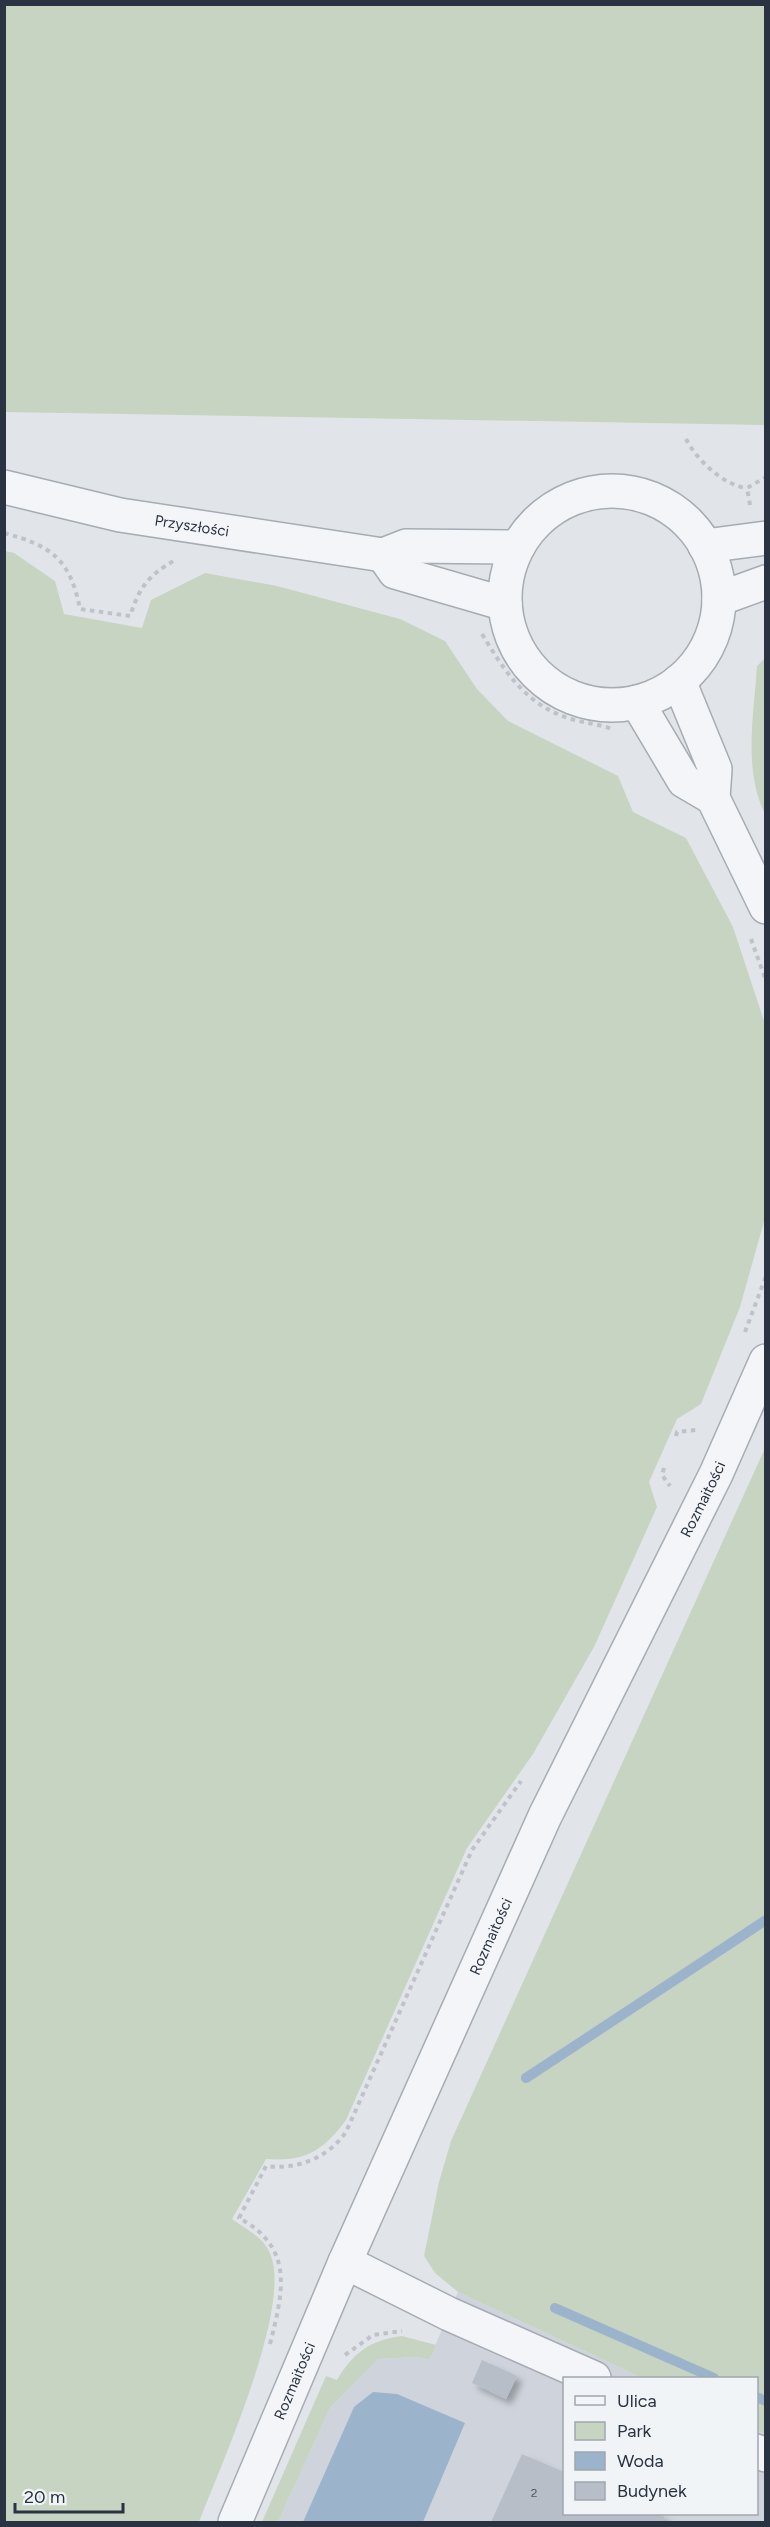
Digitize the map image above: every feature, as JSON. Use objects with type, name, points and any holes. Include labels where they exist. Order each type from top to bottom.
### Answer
[{"type":"street","name":"Przyszłości","points":[[4,487],[120,515],[382,555],[406,546],[518,547]]},
{"type":"street","points":[[609,491],[650,497],[669,507],[686,520],[705,546],[716,575],[719,599],[716,622],[708,644],[696,664],[679,681],[659,694],[637,702],[614,704],[588,702],[564,693],[542,679],[525,660],[512,638],[505,604],[505,587],[510,562],[538,519],[559,504],[583,495],[609,491]]},
{"type":"street","points":[[705,546],[765,538]]},
{"type":"street","points":[[382,555],[395,572],[505,604]]},
{"type":"street","points":[[719,599],[765,582]]},
{"type":"street","points":[[679,681],[711,756],[716,774],[713,798],[757,919]]},
{"type":"street","points":[[637,702],[684,781],[713,798]]},
{"type":"street","name":"Rozmaitości","points":[[235,2523],[345,2262],[545,1816],[716,1474],[765,1360]]},
{"type":"street","points":[[345,2262],[449,2314],[590,2377]]},
{"type":"path","points":[[686,439],[692,451],[734,487],[747,488],[765,477]]},
{"type":"path","points":[[747,488],[751,508]]},
{"type":"path","points":[[4,533],[43,547],[55,554],[67,567],[75,583],[80,609],[130,616],[139,589],[156,571],[185,557]]},
{"type":"path","points":[[478,629],[502,667],[524,693],[547,710],[619,732]]},
{"type":"path","points":[[757,919],[765,981]]},
{"type":"path","points":[[664,1468],[662,1475],[671,1488],[671,1495]]},
{"type":"path","points":[[267,2354],[280,2304],[282,2277],[278,2258],[269,2239],[239,2218],[266,2166],[303,2163],[331,2149],[346,2132],[472,1850],[528,1772]]},
{"type":"path","points":[[341,2360],[352,2347],[373,2335],[411,2332]]},
{"type":"shaded area","points":[[458,2292],[640,2377],[563,2377],[563,2515],[758,2515],[758,2430],[765,2434],[765,2522],[278,2522],[330,2408],[378,2359],[417,2357],[429,2360]]},
{"type":"green space","points":[[5,4],[765,5],[765,425],[5,412]]},
{"type":"green space","points":[[5,551],[14,553],[55,581],[64,614],[142,628],[151,600],[205,573],[277,586],[400,619],[445,641],[477,689],[508,721],[618,776],[633,812],[686,838],[733,927],[765,1024],[765,1218],[740,1307],[701,1404],[677,1419],[649,1482],[657,1507],[594,1647],[533,1754],[467,1848],[346,2120],[329,2140],[312,2152],[292,2159],[266,2159],[232,2219],[264,2244],[271,2256],[275,2281],[263,2349],[251,2388],[199,2522],[5,2522]]},
{"type":"green space","points":[[765,658],[765,814],[754,779],[752,722],[757,666]]},
{"type":"green space","points":[[765,1448],[765,2434],[758,2430],[758,2377],[640,2377],[458,2292],[435,2273],[424,2256],[439,2182],[451,2141]]},
{"type":"green space","points":[[402,2336],[436,2345],[429,2360],[417,2357],[378,2359],[330,2408],[278,2522],[262,2522],[326,2376],[337,2380],[349,2362],[364,2349],[381,2341]]},
{"type":"water","points":[[373,2392],[397,2394],[465,2423],[423,2522],[303,2522],[354,2407]]},
{"type":"building","points":[[482,2360],[517,2376],[506,2399],[472,2383]]},
{"type":"building","points":[[522,2454],[563,2472],[563,2515],[660,2515],[665,2517],[662,2522],[491,2522]]},
{"type":"waterway","points":[[526,2078],[766,1920]]},
{"type":"waterway","points":[[555,2308],[712,2377]]},
{"type":"waterway","points":[[758,2398],[766,2401]]}]
